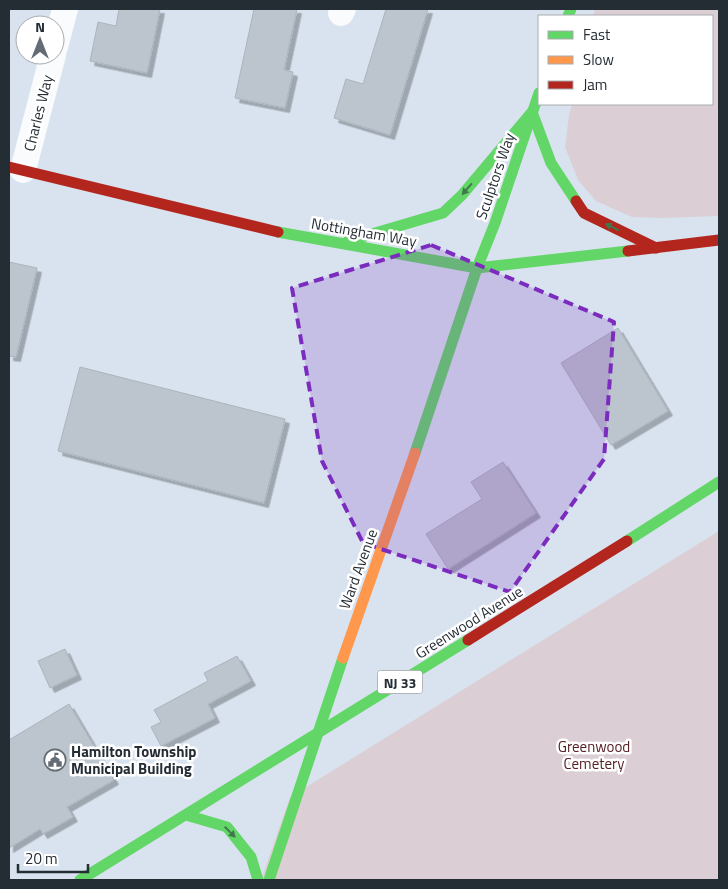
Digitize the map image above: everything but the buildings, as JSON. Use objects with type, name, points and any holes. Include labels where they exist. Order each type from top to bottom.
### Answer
[{"type":"street","name":"Charles Way","points":[[16,168],[50,65]]},
{"type":"street","name":"Sculptors Way","points":[[477,268],[495,223],[538,96]]},
{"type":"street","points":[[342,243],[443,214],[462,195],[532,112],[551,163],[584,213],[656,248]]},
{"type":"street","name":"Nottingham Way","points":[[16,168],[278,232],[477,268],[719,240]]},
{"type":"street","name":"Ward Avenue","points":[[269,880],[341,663],[402,492],[477,268]]},
{"type":"street","name":"Greenwood Avenue","points":[[80,880],[719,482]]},
{"type":"street","points":[[186,815],[227,827],[251,857],[258,880]]},
{"type":"highlighted area","points":[[431,245],[614,322],[604,459],[510,592],[363,543],[322,461],[292,288]]},
{"type":"green space","points":[[595,9],[719,9],[719,216],[632,217],[596,201],[578,180],[565,147],[572,105],[713,105],[713,15],[593,15]]},
{"type":"green space","name":"Greenwood Cemetery","points":[[719,531],[719,880],[261,880],[290,797]]},
{"type":"traffic: fast","points":[[568,15],[571,9]]},
{"type":"traffic: fast","points":[[415,453],[477,268],[495,223],[538,96]]},
{"type":"traffic: fast","points":[[348,241],[443,213],[462,195],[532,112],[551,163],[576,201]]},
{"type":"traffic: fast","points":[[278,232],[477,268],[628,251]]},
{"type":"traffic: fast","points":[[627,541],[719,482]]},
{"type":"traffic: fast","points":[[80,880],[468,640]]},
{"type":"traffic: fast","points":[[269,880],[343,658]]},
{"type":"traffic: fast","points":[[186,815],[227,827],[251,857],[258,880]]},
{"type":"traffic: slow","points":[[343,658],[415,453]]},
{"type":"traffic: jam","points":[[9,167],[278,232]]},
{"type":"traffic: jam","points":[[576,201],[584,213],[656,248]]},
{"type":"traffic: jam","points":[[628,251],[719,240]]},
{"type":"traffic: jam","points":[[468,640],[627,541]]},
{"type":"place","name":"Hamilton Township Municipal Building","points":[[55,760]]}]
